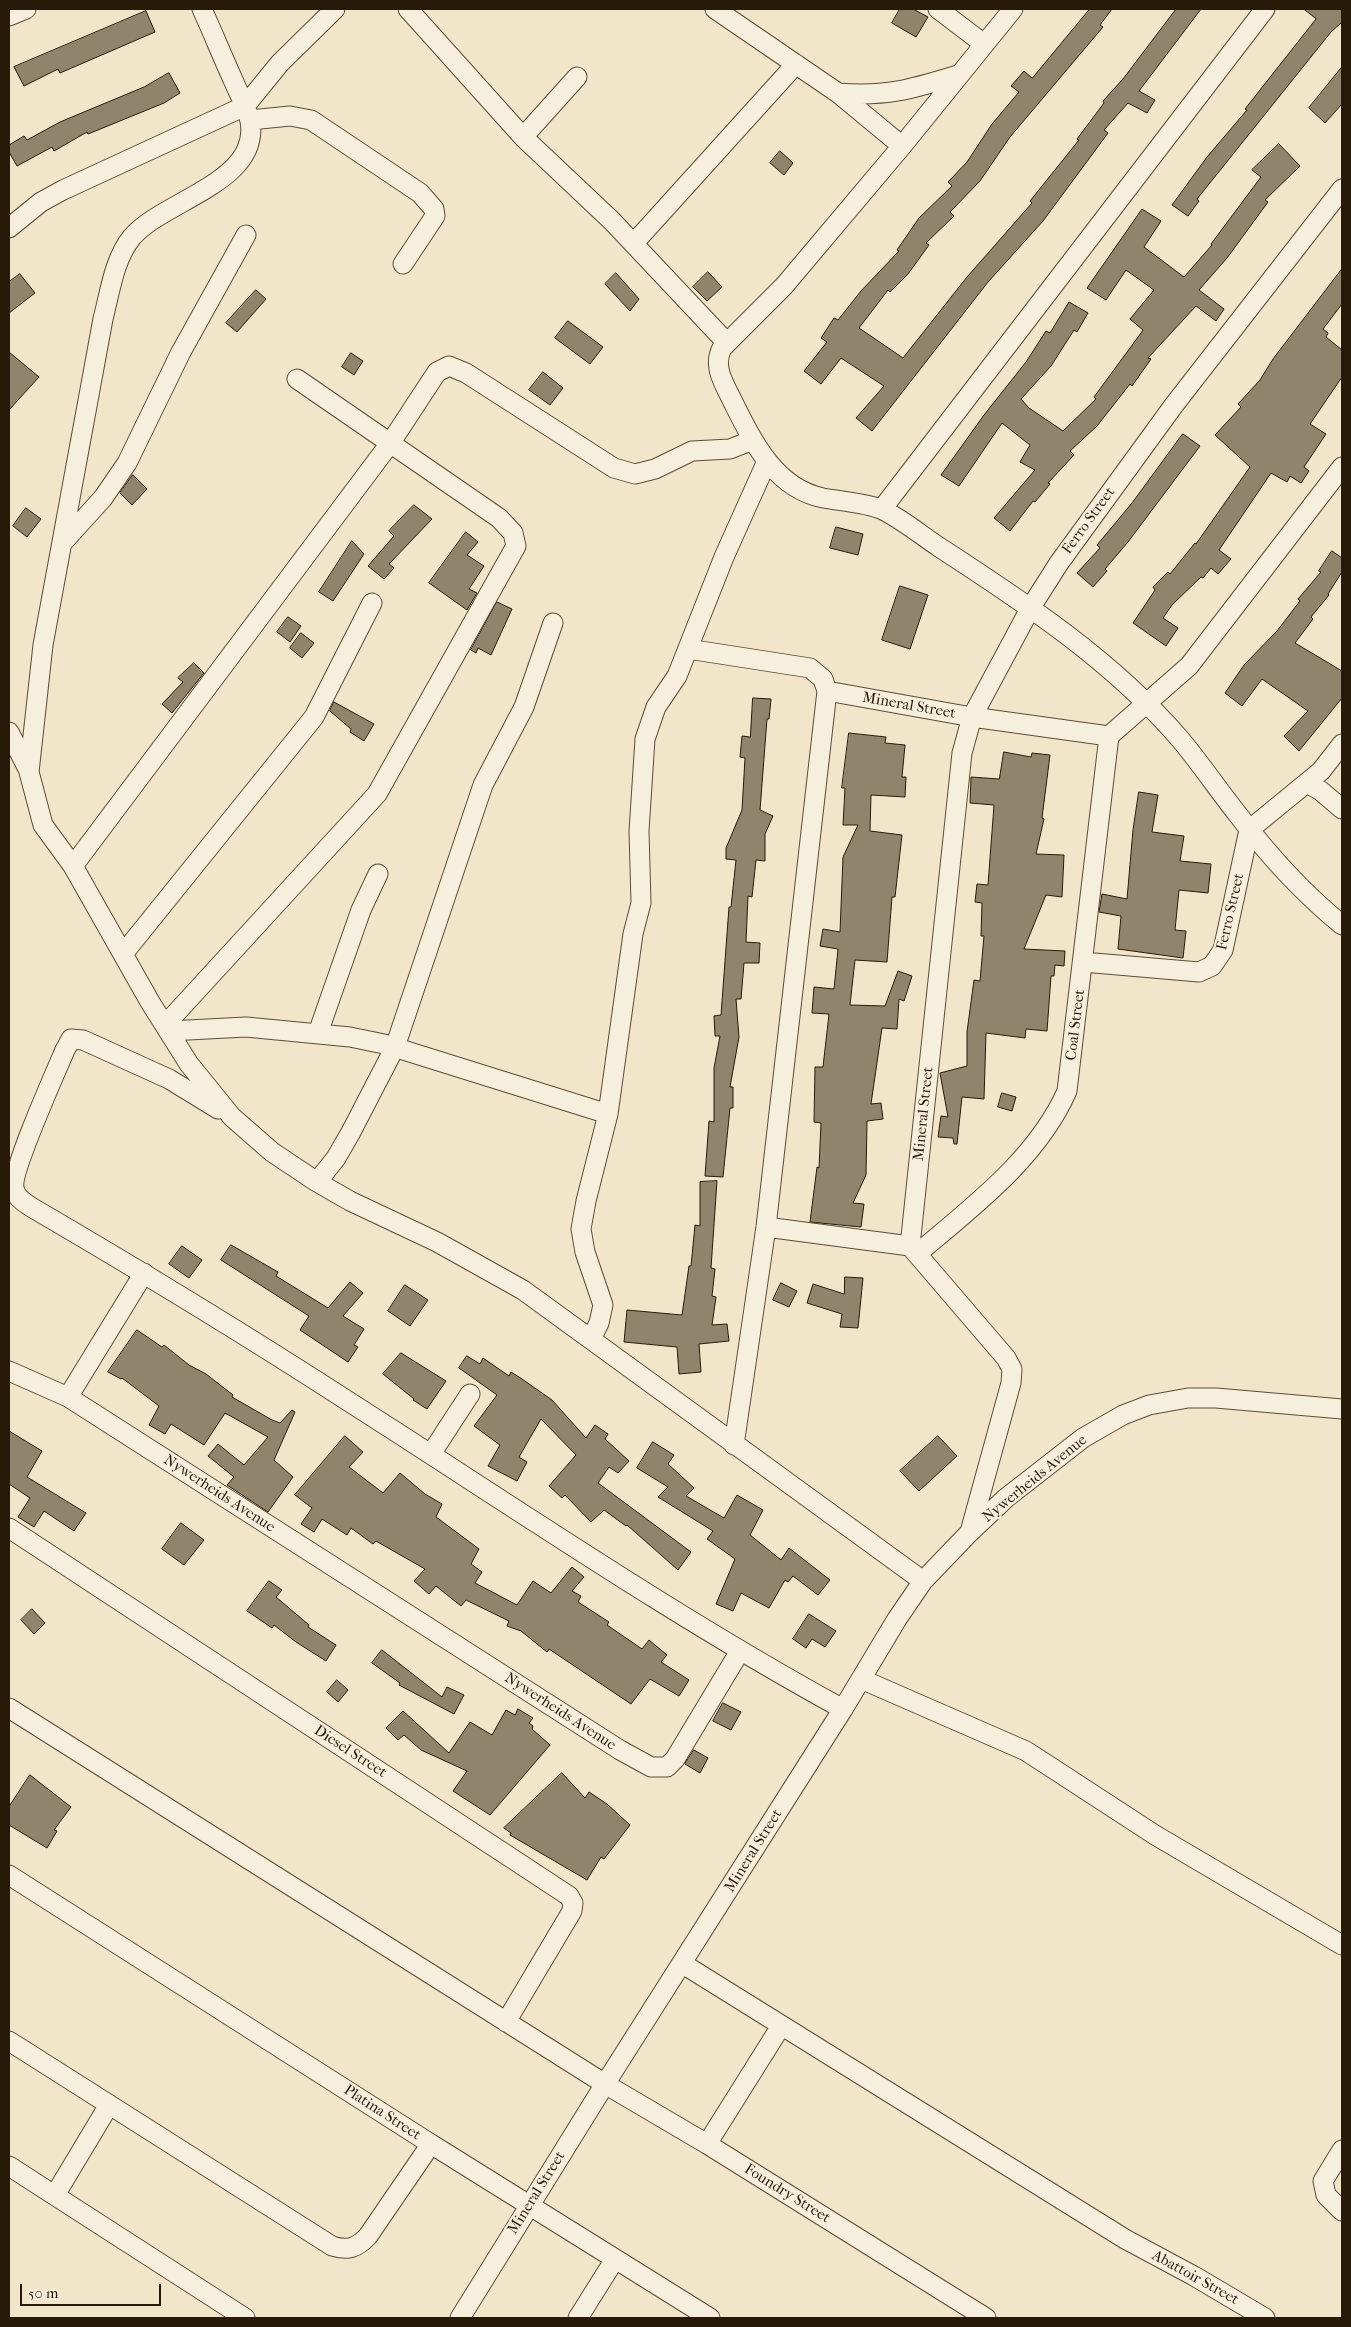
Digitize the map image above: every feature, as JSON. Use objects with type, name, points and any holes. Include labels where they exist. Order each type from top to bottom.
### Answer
[{"type":"street","points":[[9,16],[26,9]]},
{"type":"street","points":[[29,772],[44,644],[103,319],[117,266],[124,249],[133,236],[156,217],[206,188],[241,160],[248,146],[247,113],[202,9]]},
{"type":"street","points":[[247,113],[280,63],[335,9]]},
{"type":"street","points":[[408,9],[523,137],[612,221],[727,343]]},
{"type":"street","points":[[715,9],[838,93],[902,146]]},
{"type":"street","points":[[938,9],[984,44]]},
{"type":"street","points":[[1013,9],[902,146],[773,299],[727,343],[719,354],[720,373],[753,440],[767,461],[783,479],[798,490],[816,496],[882,509],[1031,607],[1085,648],[1146,703],[1180,739],[1245,824],[1298,886],[1342,925]]},
{"type":"street","points":[[882,509],[1265,9]]},
{"type":"street","points":[[634,244],[796,64]]},
{"type":"street","points":[[838,93],[887,94],[958,75]]},
{"type":"street","points":[[523,137],[577,77]]},
{"type":"street","points":[[9,228],[41,202],[63,190],[247,113],[290,116],[311,120],[420,193],[434,209],[436,216],[403,264]]},
{"type":"street","name":"Ferro Street","points":[[972,717],[1031,607],[1063,558],[1174,405],[1342,189]]},
{"type":"street","points":[[64,541],[103,498],[123,469],[181,352],[246,235]]},
{"type":"street","points":[[73,866],[391,442],[438,372],[449,366],[466,372],[614,468],[635,474],[655,468],[692,451],[730,449],[753,440]]},
{"type":"street","points":[[167,1028],[377,794],[516,546],[513,533],[499,518],[297,379]]},
{"type":"street","points":[[590,1339],[599,1323],[604,1305],[585,1252],[581,1229],[586,1201],[608,1114],[633,934],[641,904],[642,884],[639,831],[645,739],[656,707],[677,676],[767,461]]},
{"type":"street","points":[[972,717],[1110,736],[1189,666],[1342,467]]},
{"type":"street","points":[[123,954],[314,717],[372,603]]},
{"type":"street","points":[[316,1182],[346,1141],[394,1047],[483,785],[524,707],[553,623]]},
{"type":"street","points":[[688,649],[810,668],[823,679],[827,691],[766,1227],[734,1445]]},
{"type":"street","name":"Mineral Street","points":[[827,691],[972,717],[962,753],[913,1250]]},
{"type":"street","points":[[9,732],[29,772],[43,825],[73,866],[189,1064],[232,1117],[272,1152],[316,1182],[494,1273],[530,1295],[923,1581]]},
{"type":"street","name":"Coal Street","points":[[913,1250],[1003,1179],[1030,1149],[1058,1111],[1067,1091],[1110,736]]},
{"type":"street","points":[[1245,824],[1307,783],[1327,765],[1342,744]]},
{"type":"street","points":[[1307,783],[1321,791],[1342,809]]},
{"type":"street","name":"Ferro Street","points":[[1083,962],[1199,972],[1212,966],[1223,950],[1245,824]]},
{"type":"street","points":[[318,1033],[361,910],[378,874]]},
{"type":"street","points":[[167,1028],[246,1027],[350,1037],[394,1047],[608,1114]]},
{"type":"street","points":[[232,1117],[169,1079],[83,1040],[72,1039],[65,1050],[19,1163],[13,1187],[22,1202],[144,1273],[431,1454],[591,1560],[740,1651],[844,1709]]},
{"type":"street","points":[[766,1227],[913,1250],[1006,1358],[1012,1369],[1011,1384],[970,1532]]},
{"type":"street","points":[[68,1397],[144,1273]]},
{"type":"street","name":"Nywerheids Avenue","points":[[9,1371],[68,1397],[620,1750],[652,1767],[667,1767],[675,1759],[740,1651]]},
{"type":"street","points":[[431,1454],[470,1394]]},
{"type":"street","name":"Nywerheids Avenue","points":[[923,1581],[1006,1498],[1082,1438],[1123,1415],[1148,1405],[1188,1398],[1216,1398],[1342,1409]]},
{"type":"street","name":"Diesel Street","points":[[9,1528],[568,1896],[573,1903],[572,1911],[506,2022]]},
{"type":"street","name":"Mineral Street","points":[[460,2318],[605,2084],[844,1709],[897,1619],[923,1581]]},
{"type":"street","points":[[861,1679],[1026,1750],[1155,1835],[1342,1945]]},
{"type":"street","points":[[9,1708],[605,2084]]},
{"type":"street","name":"Platina Street","points":[[9,1875],[431,2144],[368,2236],[359,2245],[342,2249],[332,2246],[9,2041]]},
{"type":"street","points":[[683,1964],[782,2026],[707,2144]]},
{"type":"street","name":"Abattoir Street","points":[[782,2026],[1126,2239],[1265,2318]]},
{"type":"street","name":"Foundry Street","points":[[605,2084],[707,2144],[986,2318]]},
{"type":"street","points":[[55,2195],[109,2105]]},
{"type":"street","points":[[431,2144],[710,2318]]},
{"type":"street","points":[[1342,2150],[1323,2181],[1324,2192],[1342,2211]]},
{"type":"street","points":[[9,2166],[245,2318]]},
{"type":"street","points":[[578,2318],[615,2259]]},
{"type":"building","points":[[900,9],[913,9],[928,17],[916,37],[892,23]]},
{"type":"building","points":[[1090,9],[1112,9],[1100,25],[1103,27],[1010,137],[980,181],[950,212],[954,216],[926,243],[929,245],[908,274],[890,292],[888,290],[859,328],[903,358],[967,277],[1032,203],[1030,201],[1079,140],[1077,139],[1104,103],[1103,101],[1123,79],[1176,9],[1201,9],[1139,91],[1155,100],[1147,113],[1128,103],[1104,130],[1108,133],[1043,221],[988,282],[872,431],[856,418],[884,386],[841,358],[821,384],[804,371],[827,342],[821,338],[834,318],[838,320],[861,291],[899,251],[897,250],[919,218],[952,186],[948,182],[967,162],[992,124],[1019,92],[1011,86],[1024,71],[1032,78]]},
{"type":"building","points":[[1304,9],[1342,9],[1342,22],[1331,32],[1197,199],[1199,201],[1188,216],[1172,205],[1207,157],[1247,110],[1245,109],[1316,19]]},
{"type":"building","points":[[146,11],[155,32],[60,73],[58,69],[24,86],[14,67]]},
{"type":"building","points":[[1342,67],[1342,104],[1325,123],[1309,108]]},
{"type":"building","points":[[169,73],[180,93],[164,103],[88,134],[87,132],[54,151],[52,147],[17,166],[9,152],[9,145],[24,136],[27,140],[60,122],[144,87]]},
{"type":"building","points":[[1279,144],[1300,166],[1265,200],[1268,202],[1227,258],[1199,290],[1224,309],[1216,321],[1196,306],[1148,358],[1151,359],[1132,386],[1130,384],[1097,426],[1070,451],[1074,455],[1048,483],[1050,484],[1035,502],[1033,501],[1010,531],[994,518],[1035,470],[1020,462],[1030,445],[1002,423],[959,486],[941,475],[984,415],[1026,362],[1046,331],[1050,333],[1069,302],[1088,313],[1077,332],[1074,330],[1051,366],[1021,399],[1029,408],[1063,431],[1096,399],[1094,397],[1143,330],[1130,319],[1154,290],[1126,270],[1106,300],[1087,288],[1142,209],[1161,221],[1144,247],[1184,277],[1212,245],[1261,177],[1252,170]]},
{"type":"building","points":[[780,151],[793,163],[784,175],[770,163]]},
{"type":"building","points":[[1342,269],[1342,304],[1323,329],[1328,333],[1326,337],[1342,350],[1342,377],[1310,424],[1326,434],[1304,467],[1309,471],[1301,483],[1290,476],[1287,482],[1271,473],[1219,550],[1231,559],[1218,574],[1211,568],[1203,578],[1201,577],[1172,605],[1163,618],[1178,628],[1166,646],[1133,623],[1155,590],[1153,587],[1168,572],[1170,574],[1196,544],[1250,467],[1215,435],[1241,407],[1238,404],[1260,380],[1273,359]]},
{"type":"building","points":[[708,272],[722,287],[707,301],[693,287]]},
{"type":"building","points":[[616,273],[639,299],[630,311],[605,284]]},
{"type":"building","points":[[20,274],[35,293],[9,313],[9,282]]},
{"type":"building","points":[[256,290],[266,299],[237,332],[226,323]]},
{"type":"building","points":[[568,321],[603,347],[590,364],[555,338]]},
{"type":"building","points":[[9,352],[39,377],[9,410]]},
{"type":"building","points":[[351,353],[363,361],[354,375],[342,367]]},
{"type":"building","points":[[543,372],[563,388],[550,405],[529,390]]},
{"type":"building","points":[[1183,434],[1200,446],[1093,587],[1077,573],[1100,548],[1097,545],[1132,503]]},
{"type":"building","points":[[133,475],[147,489],[132,505],[120,493]]},
{"type":"building","points":[[414,505],[432,519],[389,564],[394,568],[384,579],[368,566],[394,536],[389,531]]},
{"type":"building","points":[[26,508],[41,519],[27,537],[13,526]]},
{"type":"building","points":[[836,527],[863,534],[858,555],[830,548]]},
{"type":"building","points":[[466,532],[478,542],[467,555],[484,566],[469,589],[477,593],[467,610],[429,583]]},
{"type":"building","points":[[352,541],[364,554],[333,601],[319,592]]},
{"type":"building","points":[[1332,551],[1342,558],[1342,572],[1329,595],[1311,617],[1313,619],[1295,643],[1342,671],[1342,698],[1299,751],[1284,736],[1308,711],[1262,679],[1242,706],[1225,693],[1244,665],[1277,631],[1300,601],[1298,599],[1321,572],[1319,571]]},
{"type":"building","points":[[900,586],[928,595],[910,649],[882,640]]},
{"type":"building","points":[[497,602],[512,609],[491,655],[478,648],[476,653],[471,650]]},
{"type":"building","points":[[288,617],[301,626],[290,642],[277,632]]},
{"type":"building","points":[[301,633],[314,643],[302,658],[290,648]]},
{"type":"building","points":[[194,663],[204,673],[172,713],[162,704],[183,682],[178,678]]},
{"type":"building","points":[[753,698],[771,699],[769,719],[767,719],[760,810],[773,816],[765,834],[765,861],[756,860],[752,897],[748,896],[746,942],[760,943],[759,963],[744,963],[741,999],[736,999],[739,1037],[730,1087],[733,1087],[733,1108],[730,1108],[723,1177],[705,1176],[709,1121],[714,1122],[714,1068],[720,1036],[715,1036],[714,1016],[721,1015],[729,907],[731,907],[736,860],[726,859],[726,848],[742,810],[745,758],[740,757],[742,736],[750,737]]},
{"type":"building","points":[[334,702],[374,724],[364,741],[350,732],[351,729],[330,711]]},
{"type":"building","points":[[849,733],[886,737],[885,743],[905,745],[902,777],[906,777],[905,797],[871,795],[870,831],[902,835],[895,897],[892,897],[887,962],[855,960],[850,1005],[885,1006],[898,971],[912,976],[904,1001],[899,999],[897,1029],[882,1028],[871,1104],[881,1103],[883,1119],[867,1121],[866,1175],[853,1203],[864,1204],[861,1227],[810,1222],[817,1167],[819,1168],[821,1123],[814,1122],[815,1067],[823,1067],[829,1014],[812,1013],[814,987],[834,989],[838,949],[820,946],[823,929],[840,932],[843,857],[858,825],[843,825],[845,788],[842,788]]},
{"type":"building","points":[[1004,752],[1031,757],[1032,753],[1050,755],[1042,818],[1044,819],[1036,854],[1064,855],[1062,897],[1046,895],[1024,949],[1065,951],[1064,966],[1055,965],[1054,976],[1051,976],[1047,1031],[1026,1029],[1025,1038],[986,1033],[984,1099],[962,1097],[957,1144],[954,1144],[953,1138],[938,1137],[941,1116],[948,1117],[940,1073],[967,1066],[967,1032],[974,980],[980,981],[984,936],[981,936],[982,903],[975,902],[977,884],[988,885],[994,805],[970,803],[971,777],[999,779]]},
{"type":"building","points":[[1139,792],[1158,795],[1152,832],[1184,836],[1180,861],[1211,864],[1208,893],[1179,890],[1175,930],[1186,931],[1183,958],[1118,949],[1121,916],[1099,912],[1102,894],[1127,899],[1133,830]]},
{"type":"building","points":[[1002,1093],[1016,1097],[1012,1111],[998,1107]]},
{"type":"building","points":[[717,1181],[711,1268],[715,1269],[712,1296],[716,1297],[712,1325],[727,1324],[729,1341],[699,1344],[701,1372],[679,1374],[677,1347],[624,1342],[627,1310],[682,1315],[689,1266],[691,1266],[695,1225],[700,1226],[700,1182]]},
{"type":"building","points":[[231,1245],[278,1272],[276,1276],[328,1308],[350,1282],[363,1293],[343,1316],[364,1329],[354,1345],[358,1347],[348,1362],[300,1330],[309,1316],[221,1260]]},
{"type":"building","points":[[182,1246],[202,1260],[189,1278],[169,1264]]},
{"type":"building","points":[[845,1277],[863,1278],[858,1328],[840,1327],[842,1314],[807,1303],[813,1284],[844,1294]]},
{"type":"building","points":[[781,1283],[797,1291],[789,1307],[773,1300]]},
{"type":"building","points":[[405,1285],[428,1300],[410,1326],[388,1311]]},
{"type":"building","points":[[137,1330],[162,1347],[164,1345],[189,1365],[206,1374],[233,1395],[232,1397],[272,1420],[280,1423],[292,1410],[295,1412],[274,1460],[293,1477],[268,1512],[227,1485],[234,1477],[208,1456],[218,1444],[244,1465],[268,1437],[225,1413],[204,1445],[171,1424],[165,1434],[149,1425],[159,1406],[122,1378],[108,1372]]},
{"type":"building","points":[[401,1353],[446,1381],[427,1409],[413,1400],[383,1374]]},
{"type":"building","points":[[467,1356],[480,1364],[483,1358],[509,1376],[511,1372],[522,1379],[552,1400],[586,1438],[595,1425],[608,1434],[605,1439],[629,1461],[618,1473],[609,1467],[598,1483],[691,1552],[678,1570],[627,1525],[604,1510],[591,1522],[565,1495],[562,1498],[549,1486],[576,1455],[541,1419],[519,1457],[527,1462],[517,1481],[488,1466],[500,1445],[474,1426],[497,1395],[459,1368]]},
{"type":"building","points":[[9,1431],[42,1451],[27,1477],[86,1513],[74,1531],[44,1511],[34,1527],[18,1517],[30,1498],[9,1484]]},
{"type":"building","points":[[345,1436],[363,1452],[349,1467],[383,1493],[400,1473],[425,1494],[442,1504],[436,1517],[479,1549],[471,1564],[482,1572],[475,1583],[517,1605],[533,1581],[551,1593],[572,1567],[584,1577],[572,1591],[581,1596],[578,1602],[609,1622],[607,1625],[642,1649],[649,1640],[667,1655],[661,1662],[689,1680],[679,1696],[650,1679],[631,1704],[549,1649],[547,1652],[521,1631],[507,1626],[509,1621],[466,1600],[461,1606],[436,1586],[429,1594],[414,1581],[425,1569],[376,1541],[373,1544],[351,1528],[347,1535],[322,1519],[314,1532],[301,1524],[312,1508],[295,1495]]},
{"type":"building","points":[[938,1436],[957,1456],[919,1491],[900,1471]]},
{"type":"building","points":[[653,1442],[674,1455],[668,1464],[694,1488],[686,1496],[724,1518],[737,1495],[763,1510],[750,1535],[781,1560],[789,1548],[830,1580],[818,1595],[793,1576],[788,1582],[785,1580],[769,1608],[741,1593],[733,1611],[716,1604],[735,1559],[707,1539],[713,1531],[658,1497],[668,1487],[637,1468]]},
{"type":"building","points":[[181,1523],[204,1540],[184,1565],[162,1549]]},
{"type":"building","points":[[269,1581],[282,1590],[276,1597],[309,1625],[308,1627],[336,1645],[326,1661],[274,1625],[272,1628],[247,1611]]},
{"type":"building","points":[[32,1609],[45,1623],[34,1634],[21,1620]]},
{"type":"building","points":[[809,1614],[836,1631],[825,1647],[812,1639],[806,1648],[793,1639]]},
{"type":"building","points":[[382,1650],[442,1697],[447,1687],[464,1695],[454,1714],[399,1685],[400,1683],[372,1663]]},
{"type":"building","points":[[337,1680],[348,1690],[338,1702],[327,1692]]},
{"type":"building","points":[[723,1703],[741,1712],[731,1730],[713,1721]]},
{"type":"building","points":[[518,1709],[533,1718],[529,1723],[533,1726],[532,1729],[550,1745],[490,1815],[453,1791],[467,1771],[421,1750],[404,1735],[398,1740],[386,1728],[403,1711],[449,1753],[470,1722],[492,1735],[506,1710],[515,1715]]},
{"type":"building","points":[[694,1750],[708,1758],[700,1773],[685,1764]]},
{"type":"building","points":[[562,1773],[585,1798],[589,1792],[607,1804],[630,1825],[604,1859],[601,1857],[587,1880],[510,1835],[511,1833],[504,1828]]},
{"type":"building","points":[[30,1775],[71,1807],[54,1830],[57,1831],[47,1848],[9,1825],[9,1807]]}]
